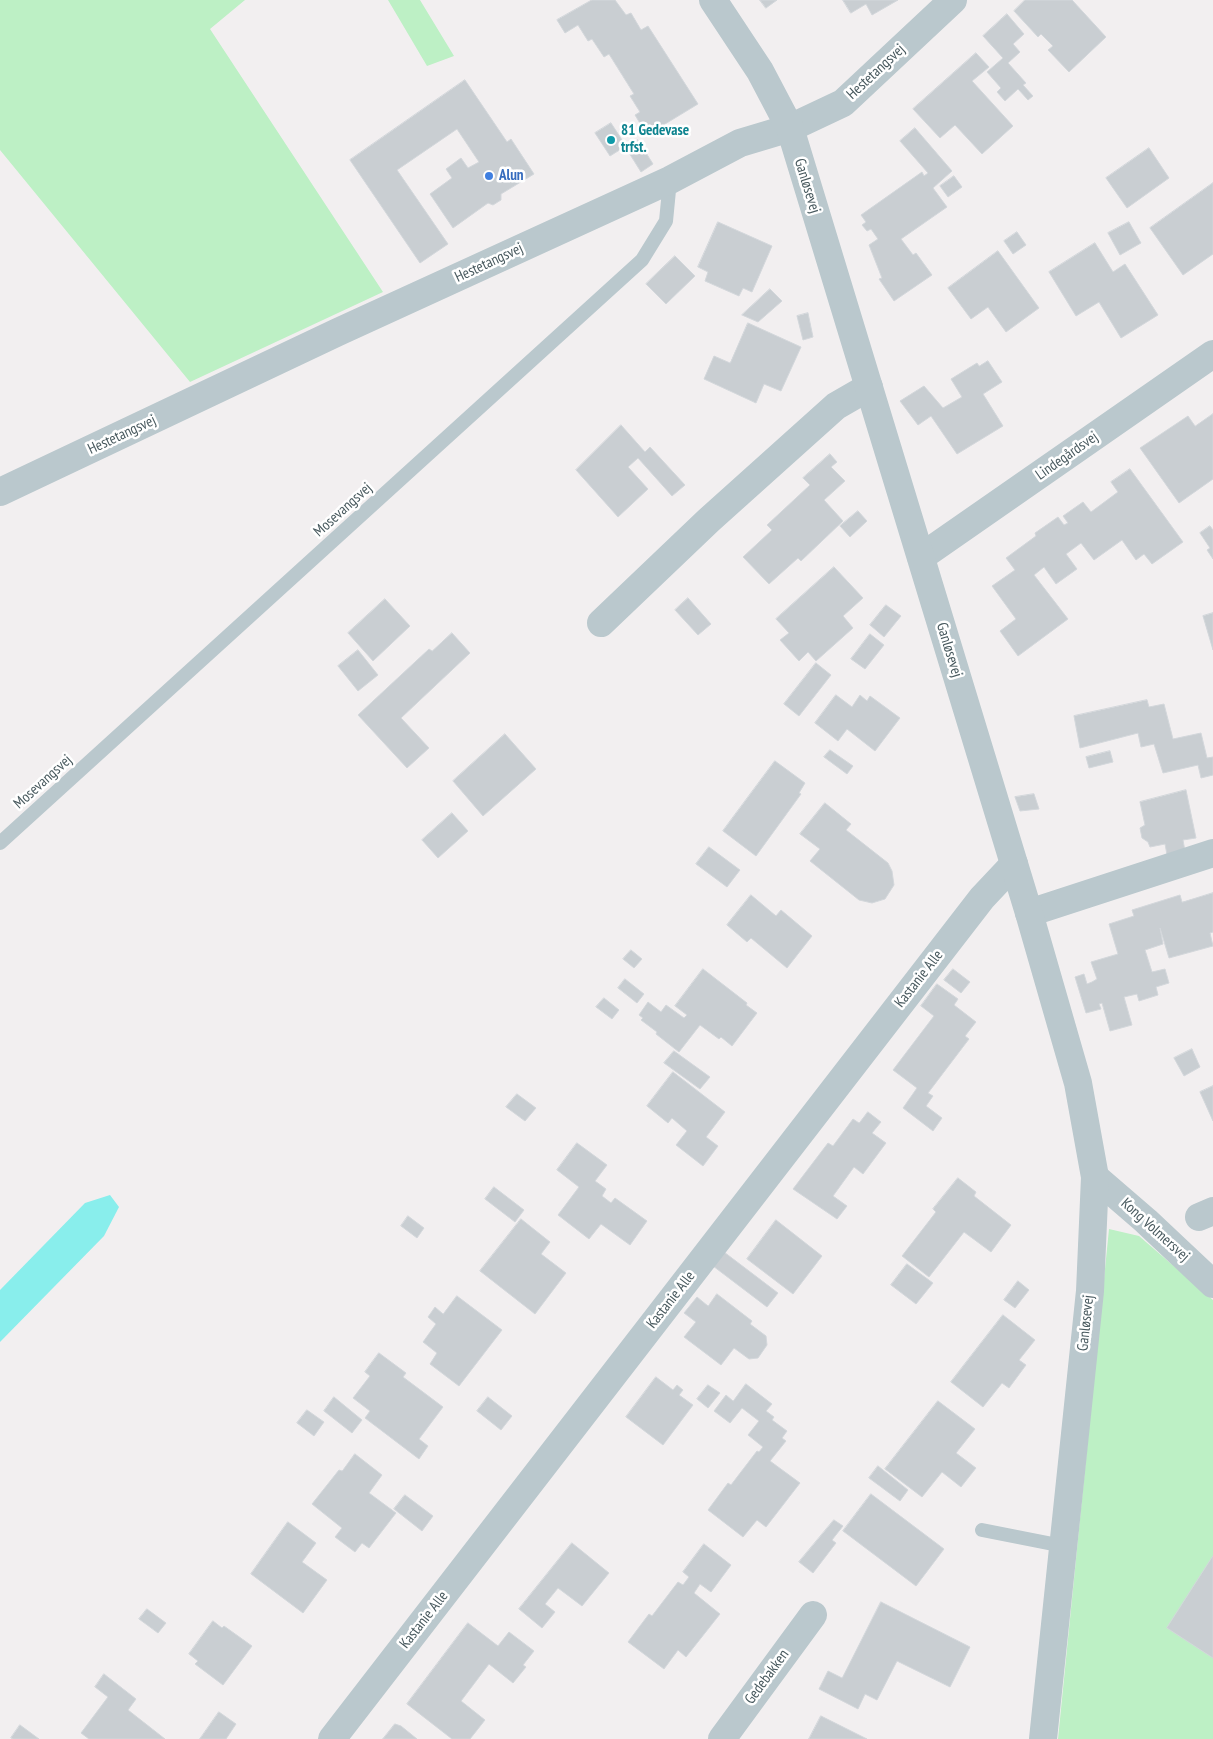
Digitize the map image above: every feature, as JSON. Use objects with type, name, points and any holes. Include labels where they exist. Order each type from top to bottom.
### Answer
[{"type":"street","name":"Ganløsevej","points":[[713,0],[760,72],[790,128],[1030,913],[1078,1083],[1095,1177],[1090,1291],[1043,1739]]},
{"type":"street","name":"Hestetangsvej","points":[[0,492],[338,332],[670,180],[740,143],[790,128],[843,104],[948,2]]},
{"type":"street","name":"Lindegårdsvej","points":[[921,557],[1213,354]]},
{"type":"street","points":[[601,623],[709,520],[836,406],[869,387]]},
{"type":"street","points":[[1030,913],[1213,853]]},
{"type":"street","name":"Kastanie Alle","points":[[332,1739],[982,898],[1014,864]]},
{"type":"street","name":"Kong Volmersvej","points":[[1095,1177],[1146,1221],[1213,1284]]},
{"type":"street","name":"Gedebakken","points":[[722,1739],[813,1615]]},
{"type":"lane","name":"Mosevangsvej","points":[[0,843],[642,260],[666,221],[670,180]]},
{"type":"lane","points":[[982,1530],[1063,1546]]},
{"type":"green space","points":[[0,0],[245,0],[210,29],[383,292],[190,382],[0,150]]},
{"type":"green space","points":[[388,0],[420,0],[454,56],[427,66]]},
{"type":"green space","points":[[1109,1229],[1139,1236],[1213,1300],[1213,1739],[1058,1739]]},
{"type":"water","points":[[110,1195],[119,1207],[104,1236],[0,1342],[0,1290],[85,1203]]},
{"type":"building","points":[[592,0],[615,0],[626,15],[631,13],[641,30],[648,26],[698,104],[647,135],[635,115],[640,112],[630,96],[634,94],[609,54],[604,57],[592,39],[588,41],[578,25],[565,33],[557,20]]},
{"type":"building","points":[[760,0],[777,0],[766,8]]},
{"type":"building","points":[[843,0],[898,0],[872,15],[866,4],[851,13]]},
{"type":"building","points":[[1025,0],[1072,0],[1106,37],[1069,72],[1048,50],[1053,46],[1041,34],[1038,37],[1014,11]]},
{"type":"building","points":[[1007,14],[1024,34],[1013,44],[1020,52],[1008,63],[1026,83],[1023,85],[1033,96],[1028,100],[1018,89],[1005,101],[997,92],[1001,88],[987,72],[1003,58],[983,36]]},
{"type":"building","points":[[976,53],[989,67],[972,81],[1013,126],[982,154],[955,125],[940,138],[913,109]]},
{"type":"building","points":[[465,80],[507,142],[511,139],[534,174],[501,194],[501,200],[493,205],[488,203],[453,228],[430,194],[452,178],[446,169],[461,158],[468,168],[479,162],[457,129],[397,170],[448,244],[420,263],[350,160]]},
{"type":"building","name":"81 Gedevase trfst.","points":[[611,123],[626,146],[610,156],[595,133]]},
{"type":"building","points":[[915,128],[952,171],[933,188],[947,207],[901,239],[913,255],[916,253],[932,275],[894,301],[879,279],[882,278],[869,245],[878,239],[871,229],[867,231],[862,225],[866,222],[861,215],[922,172],[924,176],[928,173],[900,141]]},
{"type":"building","points":[[638,140],[653,164],[641,172],[626,148]]},
{"type":"building","points":[[1149,148],[1169,178],[1127,208],[1106,178]]},
{"type":"building","points":[[954,176],[962,187],[948,197],[940,186]]},
{"type":"building","points":[[1213,183],[1213,254],[1183,275],[1150,228]]},
{"type":"building","points":[[718,222],[772,246],[752,292],[743,288],[739,296],[705,281],[708,272],[698,267]]},
{"type":"building","points":[[1129,222],[1141,243],[1120,255],[1108,233]]},
{"type":"building","points":[[1017,232],[1026,245],[1013,254],[1004,241]]},
{"type":"building","points":[[1095,243],[1113,272],[1125,264],[1158,315],[1121,338],[1099,302],[1076,316],[1049,272]]},
{"type":"building","points":[[998,251],[1039,308],[1006,332],[988,307],[971,319],[948,288]]},
{"type":"building","points":[[675,256],[695,276],[666,304],[646,284]]},
{"type":"building","points":[[770,289],[782,301],[758,322],[742,315]]},
{"type":"building","points":[[808,313],[813,337],[803,340],[797,316]]},
{"type":"building","points":[[748,323],[801,347],[781,391],[764,384],[756,403],[704,379],[714,356],[730,363]]},
{"type":"building","points":[[988,361],[1002,382],[983,394],[1003,426],[957,454],[931,416],[918,425],[900,401],[924,386],[943,408],[962,397],[951,379],[977,363],[979,366]]},
{"type":"building","points":[[1213,414],[1213,479],[1179,503],[1140,448],[1188,416],[1195,426]]},
{"type":"building","points":[[621,425],[645,452],[650,447],[685,485],[672,496],[638,458],[628,467],[648,489],[618,517],[576,470]]},
{"type":"building","points":[[830,454],[837,462],[831,467],[845,481],[824,500],[843,521],[801,561],[798,558],[769,584],[743,557],[772,530],[767,525],[810,485],[803,478]]},
{"type":"building","points":[[1130,469],[1183,542],[1152,564],[1144,554],[1136,560],[1122,540],[1094,560],[1081,543],[1066,554],[1077,569],[1056,584],[1044,567],[1034,575],[1068,619],[1018,656],[1000,631],[1016,619],[992,586],[1015,570],[1006,558],[1036,536],[1035,533],[1058,517],[1064,525],[1068,523],[1063,516],[1083,502],[1091,512],[1118,492],[1111,482]]},
{"type":"building","points":[[858,511],[867,521],[850,537],[840,526]]},
{"type":"building","points":[[1210,526],[1213,530],[1213,559],[1207,550],[1210,548],[1200,533]]},
{"type":"building","points":[[834,567],[863,598],[843,616],[853,628],[816,661],[808,652],[799,661],[780,640],[789,633],[776,619]]},
{"type":"building","points":[[688,598],[711,624],[698,635],[675,610]]},
{"type":"building","points":[[385,599],[410,626],[373,661],[348,633]]},
{"type":"building","points":[[886,605],[901,616],[884,637],[870,625]]},
{"type":"building","points":[[1213,613],[1213,650],[1203,616]]},
{"type":"building","points":[[452,633],[470,653],[401,718],[429,748],[407,768],[358,715],[429,649],[432,651]]},
{"type":"building","points":[[870,634],[884,645],[865,669],[851,659]]},
{"type":"building","points":[[358,650],[378,675],[358,691],[338,666]]},
{"type":"building","points":[[816,663],[831,675],[799,716],[784,704]]},
{"type":"building","points":[[836,695],[852,707],[860,695],[867,701],[870,696],[900,718],[875,751],[847,729],[838,741],[815,723]]},
{"type":"building","points":[[1147,700],[1149,707],[1164,704],[1173,739],[1201,733],[1207,758],[1213,757],[1213,775],[1201,778],[1198,765],[1163,773],[1154,744],[1141,747],[1138,733],[1080,748],[1074,716]]},
{"type":"building","points":[[505,734],[536,769],[483,816],[453,781]]},
{"type":"building","points":[[830,750],[853,766],[847,774],[824,757]]},
{"type":"building","points":[[1110,751],[1113,762],[1089,768],[1086,757]]},
{"type":"building","points":[[775,761],[805,783],[799,793],[801,794],[756,856],[723,831]]},
{"type":"building","points":[[1186,790],[1196,838],[1183,840],[1185,851],[1167,855],[1165,844],[1150,847],[1148,842],[1142,838],[1140,828],[1145,825],[1140,802]]},
{"type":"building","points":[[1034,794],[1039,809],[1020,811],[1015,797]]},
{"type":"building","points":[[825,803],[851,824],[846,830],[888,863],[892,871],[894,885],[885,899],[872,903],[859,900],[810,861],[820,849],[800,834]]},
{"type":"building","points":[[452,813],[468,831],[438,858],[422,840]]},
{"type":"building","points":[[709,847],[740,870],[727,887],[696,864]]},
{"type":"building","points":[[1213,893],[1213,932],[1210,933],[1213,946],[1169,958],[1160,928],[1163,944],[1145,950],[1152,972],[1165,969],[1169,983],[1156,987],[1158,995],[1139,1001],[1137,994],[1124,997],[1132,1025],[1110,1031],[1102,1003],[1099,1004],[1101,1009],[1086,1013],[1075,977],[1084,974],[1087,984],[1092,982],[1097,979],[1091,962],[1118,954],[1109,924],[1134,916],[1132,910],[1180,895],[1182,902]]},
{"type":"building","points":[[751,895],[776,916],[781,910],[812,936],[787,968],[751,938],[747,942],[727,925]]},
{"type":"building","points":[[631,950],[642,959],[634,968],[623,959]]},
{"type":"building","points":[[703,969],[757,1013],[732,1046],[700,1025],[679,1052],[656,1034],[657,1032],[641,1020],[643,1018],[639,1015],[648,1002],[661,1012],[666,1005],[684,1018],[687,1015],[675,1006]]},
{"type":"building","points":[[953,969],[970,982],[961,993],[944,980]]},
{"type":"building","points":[[625,979],[644,994],[637,1003],[618,988]]},
{"type":"building","points":[[937,984],[958,999],[954,1005],[976,1022],[965,1036],[969,1039],[928,1093],[933,1096],[926,1106],[942,1118],[933,1131],[903,1108],[917,1088],[893,1070],[934,1016],[921,1006]]},
{"type":"building","points":[[604,998],[619,1010],[612,1019],[596,1007]]},
{"type":"building","points":[[1192,1049],[1200,1067],[1184,1076],[1174,1058]]},
{"type":"building","points":[[674,1051],[710,1077],[700,1089],[664,1063]]},
{"type":"building","points":[[673,1072],[725,1112],[706,1137],[718,1146],[703,1166],[676,1145],[687,1131],[672,1118],[668,1123],[647,1106]]},
{"type":"building","points":[[1213,1086],[1213,1121],[1200,1092]]},
{"type":"building","points":[[517,1094],[536,1108],[525,1121],[506,1107]]},
{"type":"building","points":[[868,1112],[881,1122],[872,1133],[886,1143],[863,1174],[854,1167],[833,1196],[847,1206],[837,1219],[793,1189],[828,1143],[833,1146],[853,1119],[859,1123]]},
{"type":"building","points":[[577,1143],[607,1165],[595,1181],[606,1189],[602,1196],[611,1203],[615,1198],[647,1221],[630,1245],[601,1224],[589,1239],[558,1215],[579,1187],[557,1170]]},
{"type":"building","points":[[958,1178],[976,1192],[974,1196],[1011,1225],[991,1252],[964,1232],[929,1277],[902,1256],[936,1212],[933,1209]]},
{"type":"building","points":[[494,1187],[524,1210],[515,1222],[485,1199]]},
{"type":"building","points":[[408,1216],[424,1228],[417,1238],[401,1226]]},
{"type":"building","points":[[521,1219],[550,1242],[541,1254],[566,1273],[535,1314],[480,1271]]},
{"type":"building","points":[[776,1220],[822,1256],[793,1294],[747,1259]]},
{"type":"building","points":[[724,1252],[778,1293],[767,1307],[713,1266]]},
{"type":"building","points":[[907,1264],[933,1283],[916,1304],[891,1285]]},
{"type":"building","points":[[1018,1281],[1029,1290],[1015,1308],[1004,1300]]},
{"type":"building","points":[[717,1294],[752,1321],[750,1324],[766,1336],[767,1345],[758,1358],[749,1359],[734,1348],[721,1365],[684,1337],[696,1322],[684,1313],[697,1297],[708,1306]]},
{"type":"building","points":[[457,1296],[502,1330],[459,1386],[430,1364],[437,1353],[423,1342],[436,1324],[428,1317],[435,1307],[443,1314]]},
{"type":"building","points":[[1003,1315],[1035,1340],[1019,1360],[1026,1365],[1009,1388],[1002,1383],[983,1407],[951,1382]]},
{"type":"building","points":[[379,1353],[406,1373],[403,1377],[443,1407],[419,1439],[428,1446],[419,1459],[365,1418],[370,1411],[353,1398],[370,1376],[365,1372]]},
{"type":"building","points":[[656,1377],[673,1390],[677,1385],[683,1390],[679,1395],[693,1405],[663,1445],[626,1417]]},
{"type":"building","points":[[746,1384],[772,1404],[766,1411],[774,1417],[772,1420],[787,1431],[782,1438],[786,1441],[770,1461],[800,1483],[766,1527],[757,1520],[743,1537],[708,1510],[728,1483],[731,1485],[757,1451],[759,1452],[763,1447],[748,1435],[759,1421],[742,1408],[730,1423],[714,1411],[726,1395],[733,1401]]},
{"type":"building","points":[[708,1385],[720,1393],[708,1408],[697,1399]]},
{"type":"building","points":[[334,1397],[362,1420],[352,1433],[324,1411]]},
{"type":"building","points":[[488,1397],[512,1416],[501,1430],[477,1411]]},
{"type":"building","points":[[938,1401],[975,1429],[956,1453],[976,1468],[961,1487],[942,1472],[922,1497],[885,1469]]},
{"type":"building","points":[[307,1410],[324,1422],[314,1436],[297,1423]]},
{"type":"building","points":[[355,1454],[382,1475],[369,1493],[396,1513],[369,1548],[362,1543],[355,1552],[335,1537],[342,1528],[312,1504],[339,1470],[342,1471]]},
{"type":"building","points":[[878,1466],[908,1490],[900,1501],[869,1478]]},
{"type":"building","points":[[871,1494],[944,1549],[916,1586],[843,1531]]},
{"type":"building","points":[[405,1495],[433,1516],[422,1531],[394,1509]]},
{"type":"building","points":[[834,1520],[843,1526],[832,1540],[836,1543],[813,1573],[799,1562]]},
{"type":"building","points":[[288,1522],[316,1543],[302,1562],[327,1580],[303,1613],[251,1574]]},
{"type":"building","points":[[572,1543],[609,1573],[582,1606],[558,1588],[545,1604],[555,1612],[542,1628],[519,1609]]},
{"type":"building","points":[[704,1544],[731,1565],[711,1592],[700,1584],[694,1593],[720,1614],[686,1657],[678,1650],[664,1669],[628,1642],[649,1614],[652,1616],[678,1582],[683,1585],[689,1577],[683,1572]]},
{"type":"building","points":[[1213,1556],[1213,1658],[1167,1628]]},
{"type":"building","points":[[881,1602],[970,1647],[950,1687],[897,1661],[877,1700],[865,1694],[858,1709],[819,1689],[828,1671],[842,1678]]},
{"type":"building","points":[[147,1609],[166,1623],[158,1633],[139,1619]]},
{"type":"building","points":[[213,1621],[222,1628],[224,1626],[252,1646],[223,1685],[195,1664],[198,1661],[189,1654]]},
{"type":"building","points":[[468,1623],[498,1646],[509,1632],[534,1651],[523,1665],[526,1667],[513,1683],[489,1664],[461,1701],[485,1720],[470,1739],[452,1739],[407,1704]]},
{"type":"building","points":[[104,1674],[136,1699],[128,1710],[165,1739],[89,1739],[81,1733],[108,1697],[95,1687]]},
{"type":"building","points":[[219,1712],[236,1724],[226,1739],[200,1739]]},
{"type":"building","points":[[821,1716],[867,1739],[809,1739]]},
{"type":"building","points":[[395,1724],[401,1726],[417,1739],[383,1739]]},
{"type":"building","points":[[20,1725],[39,1739],[11,1738]]},
{"type":"place","name":"81 Gedevase trfst.","points":[[611,140]]},
{"type":"place","name":"Alun","points":[[489,176]]}]
